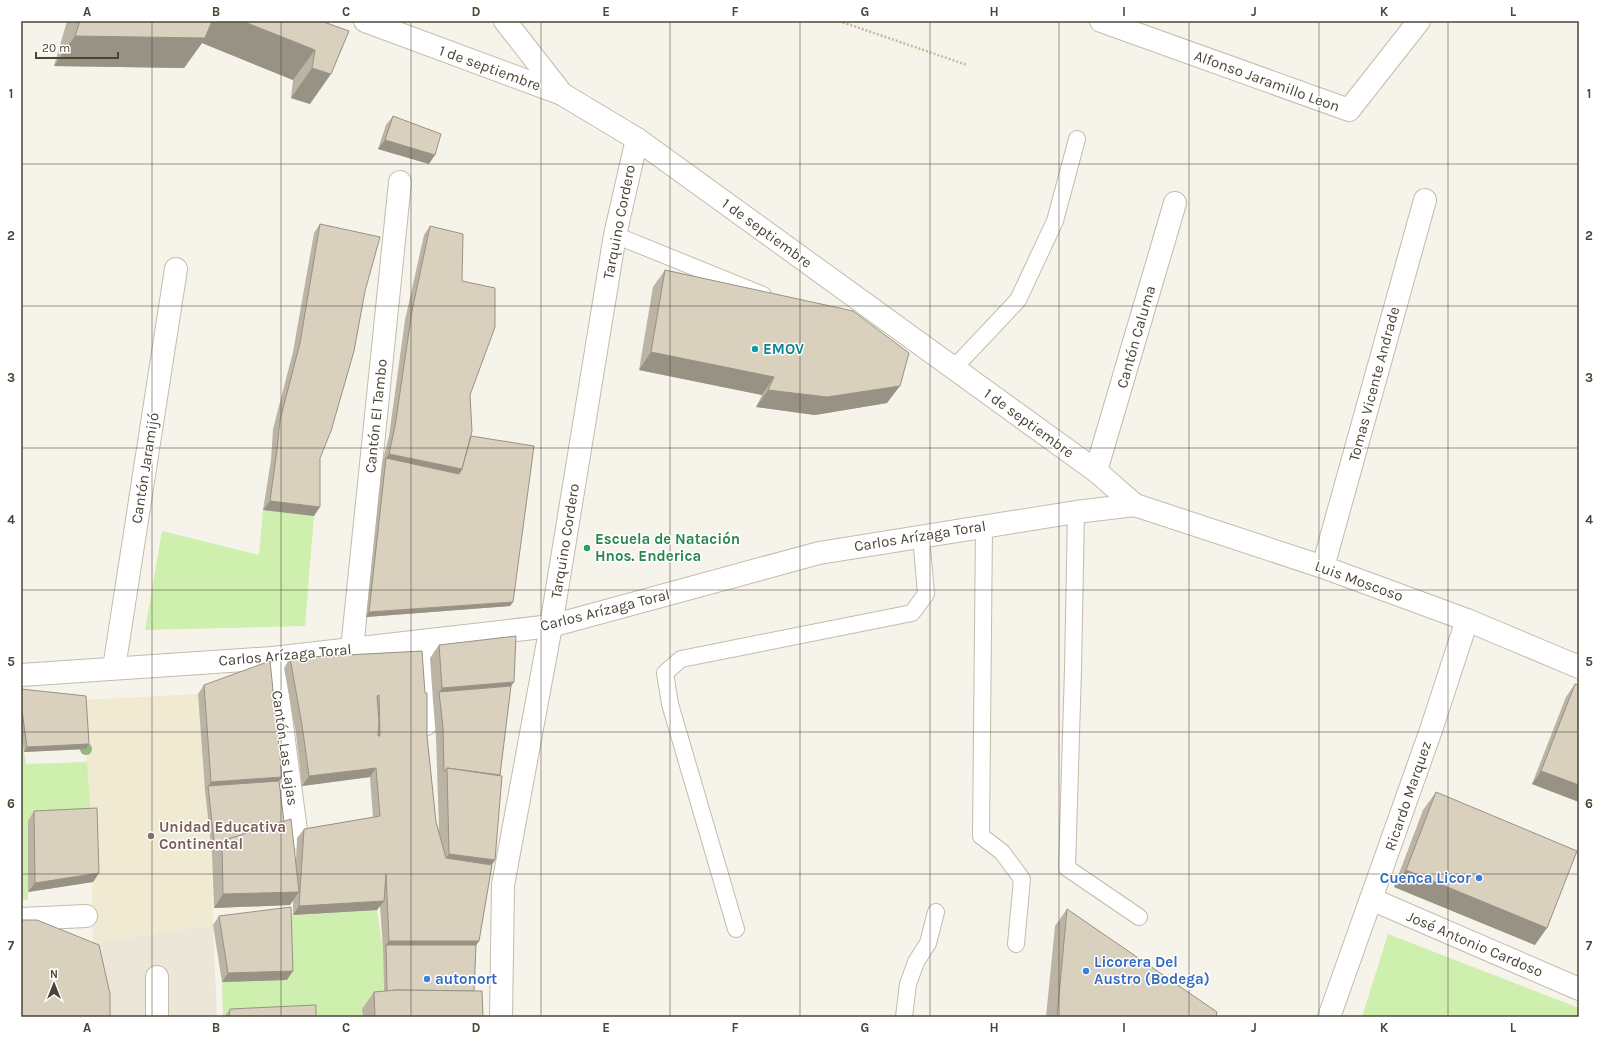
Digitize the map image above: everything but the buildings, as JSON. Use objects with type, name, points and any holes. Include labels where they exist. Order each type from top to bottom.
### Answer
[{"type":"street","name":"1 de septiembre","points":[[365,21],[562,94],[637,138],[1096,471],[1135,504]]},
{"type":"street","points":[[505,21],[562,94]]},
{"type":"street","name":"Alfonso Jaramillo Leon","points":[[1101,21],[1348,110],[1419,21]]},
{"type":"street","name":"Tarquino Cordero","points":[[501,1017],[503,885],[551,626],[615,235],[637,138]]},
{"type":"street","name":"Cantón El Tambo","points":[[352,649],[400,182]]},
{"type":"street","name":"Tomas Vicente Andrade","points":[[1323,567],[1425,200]]},
{"type":"street","name":"Cantón Caluma","points":[[1096,471],[1176,203]]},
{"type":"street","name":"Cantón Jaramijó","points":[[114,668],[176,269]]},
{"type":"street","name":"Carlos Arízaga Toral","points":[[21,675],[273,658],[551,626],[819,553],[984,526],[1135,504]]},
{"type":"street","name":"Luis Moscoso","points":[[1135,504],[1323,567],[1467,620],[1579,667]]},
{"type":"street","name":"Ricardo Marquez","points":[[1329,1017],[1431,730],[1467,620]]},
{"type":"street","points":[[423,641],[427,744]]},
{"type":"street","name":"Cantón Las Lajas","points":[[273,658],[297,838]]},
{"type":"street","name":"José Antonio Cardoso","points":[[1371,899],[1579,989]]},
{"type":"street","points":[[21,919],[86,916]]},
{"type":"street","points":[[156,1017],[157,977]]},
{"type":"lane","points":[[954,368],[1018,300],[1055,221],[1077,138]]},
{"type":"lane","points":[[615,235],[779,302]]},
{"type":"lane","points":[[1076,512],[1067,868],[1139,917]]},
{"type":"lane","points":[[984,526],[981,836],[1002,852],[1022,879],[1016,944]]},
{"type":"lane","points":[[736,929],[670,704],[665,674],[681,659],[912,613],[926,594],[921,536]]},
{"type":"lane","points":[[904,1017],[908,984],[916,962],[928,943],[936,912]]},
{"type":"path","points":[[839,21],[967,65]]},
{"type":"shaded area","name":"Unidad Educativa Continental","points":[[198,694],[205,791],[212,854],[213,925],[93,943],[91,817],[82,700]]},
{"type":"shaded area","points":[[213,925],[217,1017],[103,1017],[93,943]]},
{"type":"green space","points":[[263,510],[314,516],[305,626],[145,630],[162,531],[259,555]]},
{"type":"green space","points":[[21,730],[26,764],[87,762],[91,817],[28,821],[28,900],[21,900]]},
{"type":"green space","points":[[377,910],[383,950],[384,1007],[363,1017],[223,1017],[222,982],[286,980],[284,916]]},
{"type":"green space","points":[[1388,934],[1579,1008],[1579,1017],[1362,1017]]},
{"type":"place","name":"EMOV","points":[[755,349]]},
{"type":"place","name":"Escuela de Natación Hnos. Enderica","points":[[587,548]]},
{"type":"place","name":"Unidad Educativa Continental","points":[[151,836]]},
{"type":"place","name":"Cuenca Licor","points":[[1479,878]]},
{"type":"place","name":"Licorera Del Austro (Bodega)","points":[[1086,971]]},
{"type":"place","name":"autonort","points":[[427,979]]}]
